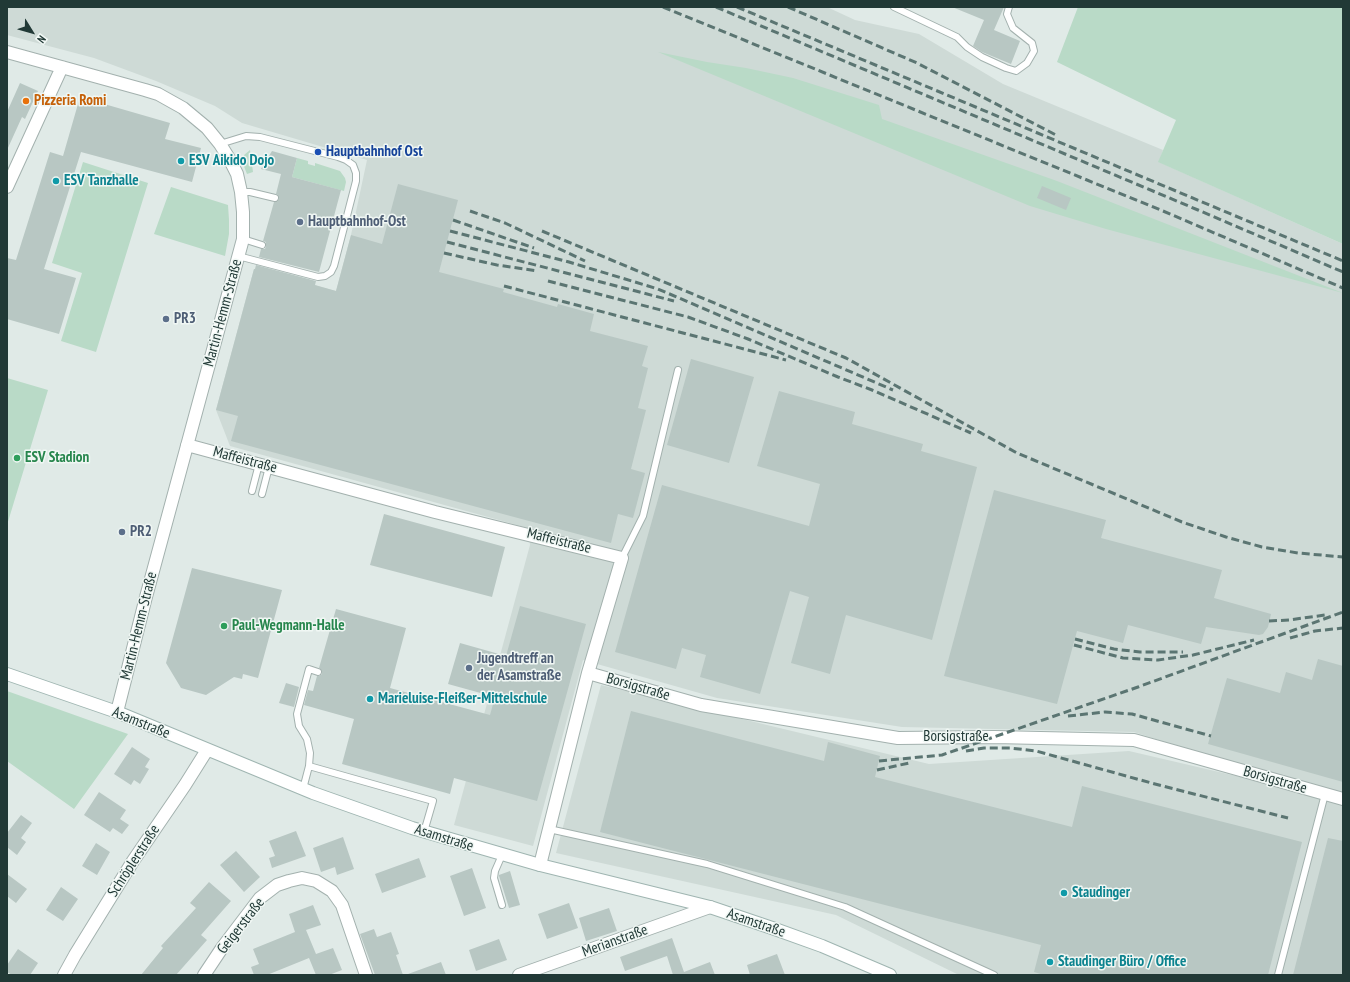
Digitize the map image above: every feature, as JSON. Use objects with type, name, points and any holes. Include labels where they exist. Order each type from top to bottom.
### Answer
[{"type":"street","name":"Martin-Hemm-Straße","points":[[7,52],[158,94],[183,108],[207,128],[220,144],[230,160],[241,192],[244,212],[243,239],[148,589],[117,712]]},
{"type":"street","points":[[7,188],[62,67]]},
{"type":"street","name":"Maffeistraße","points":[[187,445],[436,512],[622,558]]},
{"type":"street","points":[[540,865],[588,673],[622,558]]},
{"type":"street","name":"Borsigstraße","points":[[588,673],[701,705],[898,738],[994,737],[1134,740],[1343,799]]},
{"type":"street","name":"Asamstraße","points":[[7,674],[117,712],[303,789],[424,832],[502,855],[710,908],[822,946],[890,975]]},
{"type":"street","name":"Schröplerstraße","points":[[64,975],[75,954],[133,861],[207,750]]},
{"type":"street","name":"Geigerstraße","points":[[204,975],[222,948],[260,898],[277,885],[289,880],[302,878],[316,881],[332,891],[342,905],[366,975]]},
{"type":"street","name":"Merianstraße","points":[[519,975],[710,908]]},
{"type":"lane","points":[[894,7],[956,37],[967,47],[982,57],[1016,71],[1027,63],[1034,51],[1032,43],[1013,28],[1006,14],[1009,7]]},
{"type":"lane","points":[[220,144],[248,136],[260,137],[338,157],[353,165],[356,173],[356,181],[334,266],[331,272],[325,276],[318,277],[238,256]]},
{"type":"lane","points":[[241,192],[250,192],[274,198]]},
{"type":"lane","points":[[243,239],[262,245]]},
{"type":"lane","points":[[622,558],[643,516],[678,370]]},
{"type":"lane","points":[[252,491],[264,466]]},
{"type":"lane","points":[[262,494],[264,466]]},
{"type":"lane","points":[[303,789],[309,766],[310,753],[307,739],[299,726],[297,714],[309,669],[318,672]]},
{"type":"lane","points":[[309,766],[433,801],[424,832]]},
{"type":"lane","name":"Borsigstraße","points":[[1278,975],[1325,794]]},
{"type":"lane","points":[[549,829],[707,864],[845,907],[994,975]]},
{"type":"lane","points":[[502,855],[495,871],[494,878],[502,905]]},
{"type":"shaded area","points":[[7,7],[827,7],[855,20],[919,34],[1003,84],[1163,150],[1159,162],[1343,244],[1343,975],[1276,975],[1325,794],[1134,732],[902,727],[717,698],[583,660],[533,846],[454,825],[530,545],[528,528],[230,446],[216,410],[254,269],[336,291],[351,235],[367,160],[242,123],[215,106],[156,81],[94,58],[7,35]]},
{"type":"shaded area","name":"Staudinger","points":[[601,685],[929,764],[1129,751],[1322,796],[1275,975],[959,975],[836,915],[556,853]]},
{"type":"green space","points":[[1078,7],[1343,7],[1343,244],[1158,162],[1176,120],[1057,62]]},
{"type":"green space","points":[[658,52],[793,78],[879,105],[882,119],[1057,181],[1343,293],[1106,229],[1030,206]]},
{"type":"green space","points":[[250,150],[253,172],[247,174],[243,160],[244,155]]},
{"type":"green space","points":[[297,158],[308,161],[308,164],[315,166],[315,163],[340,171],[346,182],[344,191],[292,177]]},
{"type":"green space","points":[[83,162],[148,183],[96,352],[61,341],[82,273],[52,263]]},
{"type":"green space","points":[[171,187],[228,205],[229,234],[225,256],[154,234]]},
{"type":"green space","name":"ESV Stadion","points":[[7,378],[48,390],[7,525]]},
{"type":"green space","points":[[7,691],[128,734],[74,809],[7,761]]},
{"type":"building","points":[[952,7],[1004,7],[994,30],[1020,41],[1011,64],[982,52],[973,46],[984,20]]},
{"type":"building","points":[[20,83],[38,91],[25,119],[22,117],[7,150],[7,112]]},
{"type":"building","points":[[80,97],[170,123],[165,139],[201,148],[192,182],[81,152],[44,269],[76,278],[59,334],[7,319],[7,258],[16,260],[50,152],[63,156]]},
{"type":"building","name":"Hauptbahnhof-Ost","points":[[272,151],[297,158],[292,177],[341,190],[319,272],[259,257],[261,249],[265,249],[266,246],[266,242],[263,241],[274,202],[277,202],[279,199],[278,195],[276,194],[281,174],[261,169]]},
{"type":"building","points":[[398,184],[458,200],[439,272],[504,289],[503,292],[557,307],[558,304],[594,314],[590,331],[648,346],[642,366],[648,368],[638,408],[646,410],[631,469],[645,473],[633,518],[618,514],[611,543],[231,441],[238,416],[216,410],[256,265],[316,281],[315,285],[336,291],[351,235],[382,244]]},
{"type":"building","points":[[1042,186],[1071,198],[1066,210],[1037,198]]},
{"type":"building","points":[[691,359],[754,377],[729,463],[667,445]]},
{"type":"building","points":[[779,391],[855,412],[852,424],[923,444],[921,451],[977,467],[932,640],[846,615],[830,674],[791,663],[809,597],[790,591],[760,694],[700,677],[706,655],[682,648],[676,669],[615,652],[662,485],[809,526],[820,484],[757,466]]},
{"type":"building","points":[[994,490],[1106,520],[1101,538],[1222,570],[1214,598],[1271,614],[1268,627],[1263,634],[1259,635],[1206,627],[1201,644],[1128,625],[1123,643],[1077,631],[1057,704],[944,676]]},
{"type":"building","points":[[384,514],[505,547],[492,597],[370,565]]},
{"type":"building","name":"Paul-Wegmann-Halle","points":[[192,568],[282,590],[258,678],[243,674],[242,679],[234,677],[206,695],[181,688],[166,663]]},
{"type":"building","points":[[520,606],[586,624],[537,801],[454,778],[450,794],[342,764],[354,719],[304,705],[308,690],[313,691],[317,676],[322,674],[322,671],[319,668],[336,609],[406,628],[390,688],[490,715],[495,697],[448,684],[460,643],[506,656]]},
{"type":"building","points":[[1318,659],[1343,666],[1343,782],[1208,744],[1227,678],[1280,693],[1286,672],[1312,680]]},
{"type":"building","points":[[286,683],[299,687],[294,707],[279,703]]},
{"type":"building","name":"Staudinger","points":[[631,711],[824,761],[828,742],[880,756],[875,777],[1072,827],[1082,786],[1302,842],[1268,975],[1044,975],[1034,972],[1041,945],[600,832]]},
{"type":"building","points":[[132,747],[150,759],[145,767],[149,769],[140,784],[134,780],[131,785],[114,774]]},
{"type":"building","points":[[99,792],[126,810],[120,819],[129,825],[122,834],[113,828],[110,832],[84,815]]},
{"type":"building","points":[[21,815],[32,823],[21,838],[26,842],[17,855],[7,847],[7,833]]},
{"type":"building","points":[[296,831],[306,856],[272,868],[269,858],[275,856],[269,841]]},
{"type":"building","points":[[343,837],[354,869],[337,875],[335,867],[321,872],[313,848]]},
{"type":"building","points":[[1328,838],[1343,841],[1343,975],[1293,975]]},
{"type":"building","points":[[96,843],[110,852],[97,875],[82,866]]},
{"type":"building","points":[[236,851],[260,877],[244,892],[220,865]]},
{"type":"building","points":[[419,858],[426,877],[382,893],[375,874]]},
{"type":"building","points":[[472,868],[486,908],[464,916],[450,876]]},
{"type":"building","points":[[510,871],[520,905],[509,908],[499,875]]},
{"type":"building","points":[[7,874],[27,889],[16,903],[7,896]]},
{"type":"building","points":[[209,882],[231,901],[201,935],[207,940],[176,975],[141,975],[163,948],[161,946],[196,908],[190,903]]},
{"type":"building","points":[[61,887],[78,899],[63,921],[46,910]]},
{"type":"building","points":[[569,903],[578,928],[547,939],[538,914]]},
{"type":"building","points":[[313,905],[321,925],[306,930],[316,954],[333,948],[342,970],[329,975],[316,975],[309,958],[267,975],[254,975],[251,967],[259,964],[253,949],[295,932],[289,914]]},
{"type":"building","points":[[609,908],[617,931],[586,941],[579,918]]},
{"type":"building","points":[[374,929],[377,937],[391,932],[399,954],[396,955],[403,975],[375,975],[360,934]]},
{"type":"building","points":[[672,938],[684,972],[710,962],[715,975],[673,975],[667,956],[625,971],[620,957]]},
{"type":"building","points":[[499,939],[507,960],[476,971],[469,950]]},
{"type":"building","points":[[18,949],[38,963],[30,975],[12,975],[7,972],[7,965]]},
{"type":"building","points":[[777,954],[785,975],[750,975],[747,965]]},
{"type":"building","points":[[441,962],[446,975],[408,975],[408,974]]},
{"type":"railway","points":[[663,7],[1163,211],[1343,288]]},
{"type":"railway","points":[[716,7],[1343,272]]},
{"type":"railway","points":[[737,7],[1343,261]]},
{"type":"railway","points":[[788,7],[917,63],[1056,135]]},
{"type":"railway","points":[[470,211],[505,223],[585,261]]},
{"type":"railway","points":[[453,220],[534,248]]},
{"type":"railway","points":[[450,231],[569,262],[658,289],[893,390]]},
{"type":"railway","points":[[542,231],[846,358],[1017,453],[1182,522],[1262,547],[1298,553],[1343,557]]},
{"type":"railway","points":[[447,242],[674,301]]},
{"type":"railway","points":[[444,253],[497,265],[538,271]]},
{"type":"railway","points":[[548,281],[688,317],[748,339],[971,433]]},
{"type":"railway","points":[[504,286],[786,360]]},
{"type":"railway","points":[[879,761],[942,755],[1138,687],[1343,612]]},
{"type":"railway","points":[[1269,621],[1325,615]]},
{"type":"railway","points":[[1290,638],[1315,631],[1343,628]]},
{"type":"railway","points":[[1075,639],[1114,649],[1140,652],[1183,652]]},
{"type":"railway","points":[[1074,645],[1123,658],[1158,660],[1193,655],[1254,640]]},
{"type":"railway","points":[[1068,716],[1105,712],[1132,714],[1211,736]]},
{"type":"railway","points":[[966,751],[984,748],[1010,748],[1036,751],[1155,784],[1288,818]]},
{"type":"railway","points":[[877,770],[909,763]]},
{"type":"place","name":"Pizzeria Romi","points":[[26,101]]},
{"type":"place","name":"Hauptbahnhof Ost","points":[[318,152]]},
{"type":"place","name":"ESV Aikido Dojo","points":[[181,161]]},
{"type":"place","name":"ESV Tanzhalle","points":[[56,181]]},
{"type":"place","name":"Hauptbahnhof-Ost","points":[[300,222]]},
{"type":"place","name":"PR3","points":[[166,319]]},
{"type":"place","name":"ESV Stadion","points":[[17,458]]},
{"type":"place","name":"PR2","points":[[122,532]]},
{"type":"place","name":"Paul-Wegmann-Halle","points":[[224,626]]},
{"type":"place","name":"Jugendtreff an der Asamstraße","points":[[469,668]]},
{"type":"place","name":"Marieluise-Fleißer-Mittelschule","points":[[370,699]]},
{"type":"place","name":"Staudinger","points":[[1064,893]]},
{"type":"place","name":"Staudinger Büro / Office","points":[[1050,962]]}]
